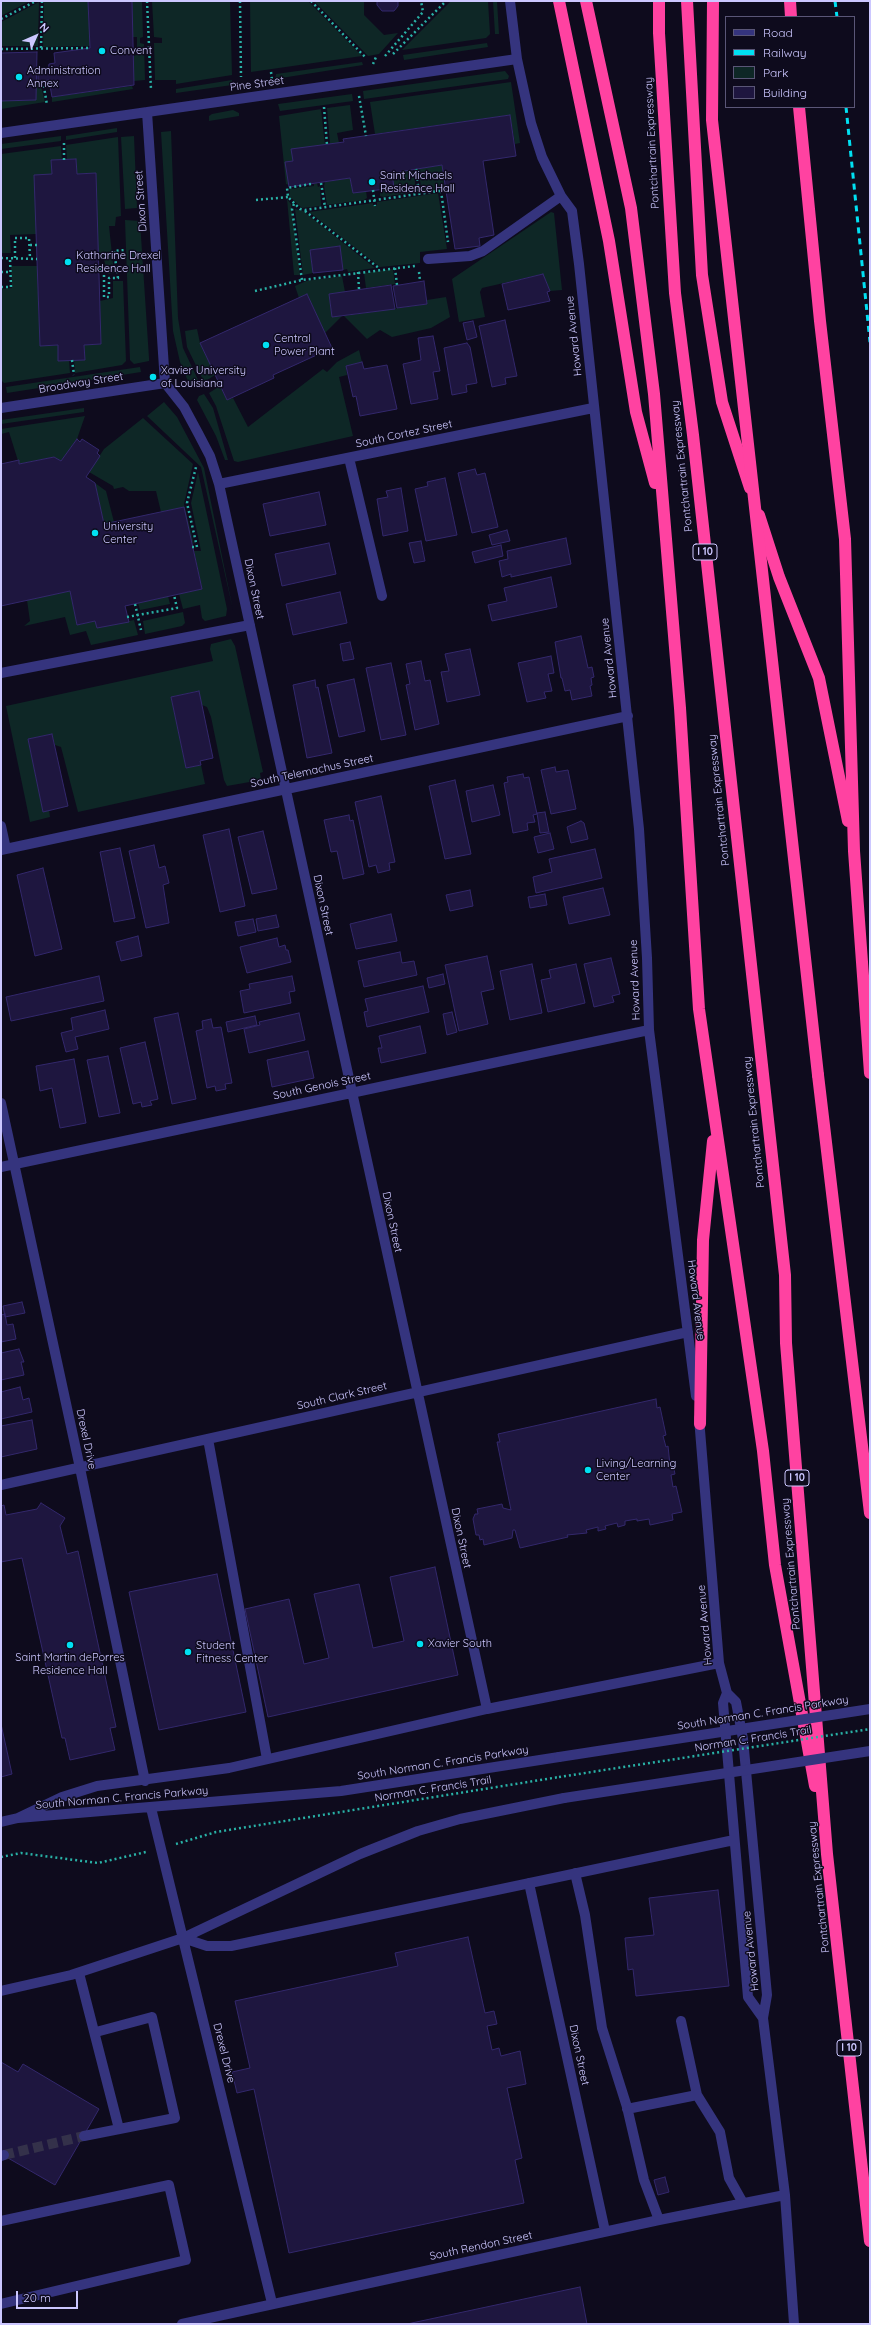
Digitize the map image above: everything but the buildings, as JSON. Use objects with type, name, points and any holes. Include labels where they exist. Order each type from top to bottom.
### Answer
[{"type":"highway","points":[[559,1],[609,241],[636,412],[662,511]]},
{"type":"highway","points":[[586,1],[630,208],[654,394],[662,511],[680,708],[699,1009],[763,1451],[775,1565],[828,1854]]},
{"type":"highway","name":"Pontchartrain Expressway","points":[[659,1],[659,33],[675,293],[694,451],[785,1275],[786,1342],[828,1854],[870,2241]]},
{"type":"highway","points":[[687,1],[702,275],[722,402],[779,577],[819,678],[854,851]]},
{"type":"highway","points":[[713,1],[712,120],[818,1075],[870,1513]]},
{"type":"highway","points":[[790,1],[791,16]]},
{"type":"highway","points":[[799,108],[820,321],[845,539],[854,851],[870,1073]]},
{"type":"highway","points":[[700,1424],[703,1240],[715,1124]]},
{"type":"street","name":"Howard Avenue","points":[[510,1],[516,59],[542,158],[561,196],[572,211],[579,264],[628,716],[640,844],[647,958],[648,1030],[700,1424],[719,1663],[727,1693],[736,1702],[743,1739],[767,1995],[763,2018],[785,2195],[794,2324]]},
{"type":"street","name":"Pine Street","points":[[1,133],[516,59]]},
{"type":"street","name":"Dixon Street","points":[[147,112],[165,383],[191,420],[210,456],[219,484],[286,788],[350,1092],[487,1709]]},
{"type":"street","points":[[428,259],[470,256],[483,251],[561,196]]},
{"type":"street","name":"Broadway Street","points":[[1,408],[165,383]]},
{"type":"street","name":"South Cortez Street","points":[[219,484],[594,408]]},
{"type":"street","points":[[349,458],[382,596]]},
{"type":"street","points":[[1,673],[250,625]]},
{"type":"street","name":"South Telemachus Street","points":[[4,850],[286,788],[628,716]]},
{"type":"street","points":[[1,826],[4,850]]},
{"type":"street","name":"South Genois Street","points":[[1,1167],[648,1030]]},
{"type":"street","name":"Drexel Drive","points":[[1,1103],[80,1468],[145,1781]]},
{"type":"street","name":"South Clark Street","points":[[1,1485],[688,1332]]},
{"type":"street","points":[[208,1439],[267,1759]]},
{"type":"street","name":"South Norman C. Francis Parkway","points":[[18,1818],[62,1796],[97,1786],[145,1781],[229,1768],[487,1709],[719,1663]]},
{"type":"street","name":"Howard Avenue","points":[[727,1693],[723,1703],[748,1997],[763,2018]]},
{"type":"street","name":"South Norman C. Francis Parkway","points":[[1,1822],[18,1818],[341,1792],[870,1709]]},
{"type":"street","points":[[1,1991],[79,1972],[183,1938],[360,1854],[418,1831],[460,1820],[564,1798],[870,1751]]},
{"type":"street","name":"Drexel Drive","points":[[151,1808],[272,2303]]},
{"type":"street","points":[[183,1938],[207,1946],[231,1946],[734,1840]]},
{"type":"street","points":[[575,1873],[585,1914],[602,2028],[627,2109],[644,2180],[659,2220]]},
{"type":"street","name":"Dixon Street","points":[[529,1883],[605,2232]]},
{"type":"street","points":[[79,1972],[96,2032],[119,2129]]},
{"type":"street","points":[[84,2136],[175,2118],[152,2017],[96,2032]]},
{"type":"street","points":[[681,2021],[697,2095],[720,2132],[729,2178],[743,2203]]},
{"type":"street","points":[[627,2109],[697,2095]]},
{"type":"street","points":[[1,2221],[169,2185],[186,2260],[1,2304]]},
{"type":"street","name":"South Rendon Street","points":[[182,2324],[272,2303],[659,2220],[785,2195]]},
{"type":"path","points":[[1,19],[36,1]]},
{"type":"path","points":[[41,48],[42,1]]},
{"type":"path","points":[[147,1],[151,90]]},
{"type":"path","points":[[240,1],[241,77]]},
{"type":"path","points":[[311,1],[366,58]]},
{"type":"path","points":[[386,56],[423,12],[421,1]]},
{"type":"path","points":[[393,54],[446,1]]},
{"type":"path","points":[[1,49],[90,48]]},
{"type":"path","points":[[373,66],[376,57]]},
{"type":"path","points":[[271,72],[272,80]]},
{"type":"path","points":[[43,81],[47,105]]},
{"type":"path","points":[[359,92],[366,136]]},
{"type":"path","points":[[324,107],[327,144]]},
{"type":"path","points":[[64,143],[64,160]]},
{"type":"path","points":[[416,169],[419,194]]},
{"type":"path","points":[[321,183],[325,207]]},
{"type":"path","points":[[311,184],[287,188],[288,197],[294,204],[305,210],[380,270]]},
{"type":"path","points":[[373,190],[375,206]]},
{"type":"path","points":[[305,210],[446,190]]},
{"type":"path","points":[[441,191],[451,257]]},
{"type":"path","points":[[256,200],[288,197]]},
{"type":"path","points":[[294,204],[292,209],[302,280]]},
{"type":"path","points":[[15,258],[15,238],[29,238],[30,258]]},
{"type":"path","points":[[30,245],[37,245]]},
{"type":"path","points":[[99,269],[104,270],[104,297],[109,296],[109,278],[118,278],[114,251],[125,250]]},
{"type":"path","points":[[1,258],[37,259]]},
{"type":"path","points":[[1,287],[11,287],[10,258]]},
{"type":"path","points":[[255,291],[302,280],[422,265],[428,259]]},
{"type":"path","points":[[395,268],[397,285]]},
{"type":"path","points":[[1,272],[11,272]]},
{"type":"path","points":[[358,272],[359,289]]},
{"type":"path","points":[[72,360],[74,375]]},
{"type":"path","points":[[192,548],[197,547],[187,503],[196,466]]},
{"type":"path","points":[[127,617],[177,608],[174,595]]},
{"type":"path","points":[[134,604],[144,645]]},
{"type":"path","name":"Norman C. Francis Trail","points":[[1,1857],[21,1853],[98,1863],[124,1858],[216,1832],[870,1729]]},
{"type":"green space","points":[[1,1],[30,1],[1,16]]},
{"type":"green space","points":[[44,1],[88,1],[90,46],[43,47]]},
{"type":"green space","points":[[132,1],[142,1],[143,37],[140,38],[140,43],[144,44],[145,80],[134,81],[133,56],[137,55],[137,37],[133,37]]},
{"type":"green space","points":[[152,1],[230,1],[232,75],[176,84],[176,80],[155,80],[154,43],[162,43],[162,38],[154,37]]},
{"type":"green space","points":[[250,1],[308,1],[362,56],[251,72]]},
{"type":"green space","points":[[314,1],[364,1],[364,15],[384,35],[398,33],[379,54],[368,56]]},
{"type":"green space","points":[[451,1],[488,1],[490,34],[486,38],[402,50]]},
{"type":"green space","points":[[493,1],[497,1],[499,34],[495,34]]},
{"type":"green space","points":[[39,2],[38,46],[1,46],[1,22]]},
{"type":"green space","points":[[487,43],[488,47],[404,60],[403,55]]},
{"type":"green space","points":[[362,62],[363,65],[275,79],[276,74]]},
{"type":"green space","points":[[505,71],[509,76],[508,79],[364,99],[363,91]]},
{"type":"green space","points":[[232,80],[232,85],[176,93],[176,89]]},
{"type":"green space","points":[[40,82],[45,102],[1,109],[1,101],[36,100],[35,83]]},
{"type":"green space","points":[[511,82],[520,143],[515,144],[510,115],[375,134],[370,102]]},
{"type":"green space","points":[[132,86],[133,89],[52,102],[52,97]]},
{"type":"green space","points":[[352,94],[353,101],[280,111],[278,104]]},
{"type":"green space","points":[[350,105],[353,130],[337,133],[339,143],[330,144],[327,108]]},
{"type":"green space","points":[[321,109],[325,145],[293,161],[286,162],[289,185],[286,184],[279,116]]},
{"type":"green space","points":[[233,110],[239,113],[239,116],[209,121],[209,116],[212,114]]},
{"type":"green space","points":[[117,128],[117,132],[66,140],[66,136]]},
{"type":"green space","points":[[171,131],[178,318],[183,348],[200,384],[194,387],[190,386],[180,362],[173,331],[161,132]]},
{"type":"green space","points":[[61,136],[61,141],[1,149],[1,144]]},
{"type":"green space","points":[[134,136],[137,208],[125,209],[121,137]]},
{"type":"green space","points":[[118,137],[121,216],[116,217],[115,226],[109,226],[114,273],[108,274],[102,253],[98,253],[96,173],[77,174],[76,159],[67,160],[66,145]]},
{"type":"green space","points":[[61,146],[62,160],[51,160],[52,174],[36,234],[10,235],[11,253],[1,253],[1,154]]},
{"type":"green space","points":[[442,165],[444,188],[422,192],[418,169]]},
{"type":"green space","points":[[403,171],[414,172],[416,192],[383,197],[380,196],[380,189],[394,187],[392,173]]},
{"type":"green space","points":[[350,178],[353,193],[366,191],[367,198],[364,200],[327,205],[324,186],[325,182]]},
{"type":"green space","points":[[317,183],[318,187],[320,186],[321,206],[302,208],[289,196],[290,189],[314,186],[314,184]]},
{"type":"green space","points":[[438,193],[447,249],[420,252],[420,263],[380,267],[309,212],[373,203],[373,206],[377,206],[377,202]]},
{"type":"green space","points":[[287,199],[291,204],[300,275],[294,275]]},
{"type":"green space","points":[[295,209],[303,211],[375,268],[348,272],[347,269],[343,270],[340,246],[310,250],[313,273],[303,275]]},
{"type":"green space","points":[[551,212],[554,213],[562,290],[550,291],[543,274],[482,288],[480,292],[485,317],[459,322],[452,279]]},
{"type":"green space","points":[[125,220],[140,221],[149,358],[149,361],[134,364],[130,360]]},
{"type":"green space","points":[[11,266],[37,266],[40,346],[58,345],[58,360],[69,360],[70,373],[4,383],[1,380],[1,289],[12,288]]},
{"type":"green space","points":[[393,269],[395,284],[366,288],[364,273]]},
{"type":"green space","points":[[342,276],[345,292],[329,294],[332,317],[342,316],[325,333],[307,294],[299,298],[295,286],[306,281]]},
{"type":"green space","points":[[113,281],[123,281],[126,361],[122,365],[75,373],[74,360],[85,360],[84,345],[101,344],[100,301],[113,298]]},
{"type":"green space","points":[[446,297],[450,317],[431,328],[392,337],[380,330],[367,339],[344,316],[427,304],[427,300]]},
{"type":"green space","points":[[197,329],[200,343],[215,375],[204,382],[187,347],[185,331]]},
{"type":"green space","points":[[359,350],[362,362],[346,366],[347,375],[339,377],[353,436],[238,462],[234,461],[216,406],[209,393],[220,386],[227,400],[233,398],[248,427],[323,369],[327,372],[337,362]]},
{"type":"green space","points":[[140,367],[141,372],[7,393],[6,387]]},
{"type":"green space","points":[[204,394],[213,408],[228,460],[225,460],[216,436],[197,400],[199,396]]},
{"type":"green space","points":[[164,402],[177,417],[204,468],[233,610],[201,467],[147,416]]},
{"type":"green space","points":[[84,408],[84,412],[1,424],[1,420]]},
{"type":"green space","points":[[85,416],[77,439],[61,461],[54,457],[19,464],[9,432],[1,434],[1,429]]},
{"type":"green space","points":[[143,418],[193,464],[184,504],[194,544],[191,542],[184,507],[161,512],[156,491],[129,491],[123,487],[114,489],[113,486],[89,472],[104,449]]},
{"type":"green space","points":[[198,472],[227,609],[226,616],[205,621],[202,618],[200,605],[183,609],[179,594],[202,589],[194,551],[201,551],[191,503]]},
{"type":"green space","points":[[95,483],[106,491],[114,522],[104,524]]},
{"type":"green space","points":[[70,591],[77,625],[95,621],[97,628],[134,620],[138,635],[91,645],[86,631],[70,635],[65,617],[24,626],[30,621],[27,600]]},
{"type":"green space","points":[[168,596],[170,604],[140,610],[138,603]]},
{"type":"green space","points":[[183,612],[185,623],[182,626],[145,634],[143,621]]},
{"type":"green space","points":[[231,639],[235,646],[263,772],[260,773],[261,780],[227,786],[224,780],[211,717],[207,707],[202,705],[198,691],[171,697],[186,768],[201,765],[205,784],[78,812],[61,747],[55,745],[52,734],[28,739],[43,811],[49,810],[50,817],[30,822],[6,706],[213,661],[210,649],[211,644]]},
{"type":"tunnel","points":[[4,2155],[84,2136]]},
{"type":"railway","points":[[835,1],[837,16]]},
{"type":"railway","points":[[846,108],[870,342]]},
{"type":"place","name":"Convent","points":[[102,51]]},
{"type":"place","name":"Administration Annex","points":[[19,77]]},
{"type":"place","name":"Saint Michaels Residence Hall","points":[[372,182]]},
{"type":"place","name":"Katharine Drexel Residence Hall","points":[[68,262]]},
{"type":"place","name":"Central Power Plant","points":[[266,345]]},
{"type":"place","name":"Xavier University of Louisiana","points":[[153,377]]},
{"type":"place","name":"University Center","points":[[95,533]]},
{"type":"place","name":"Living/Learning Center","points":[[588,1470]]},
{"type":"place","name":"Xavier South","points":[[420,1644]]},
{"type":"place","name":"Saint Martin dePorres Residence Hall","points":[[70,1645]]},
{"type":"place","name":"Student Fitness Center","points":[[188,1652]]}]
